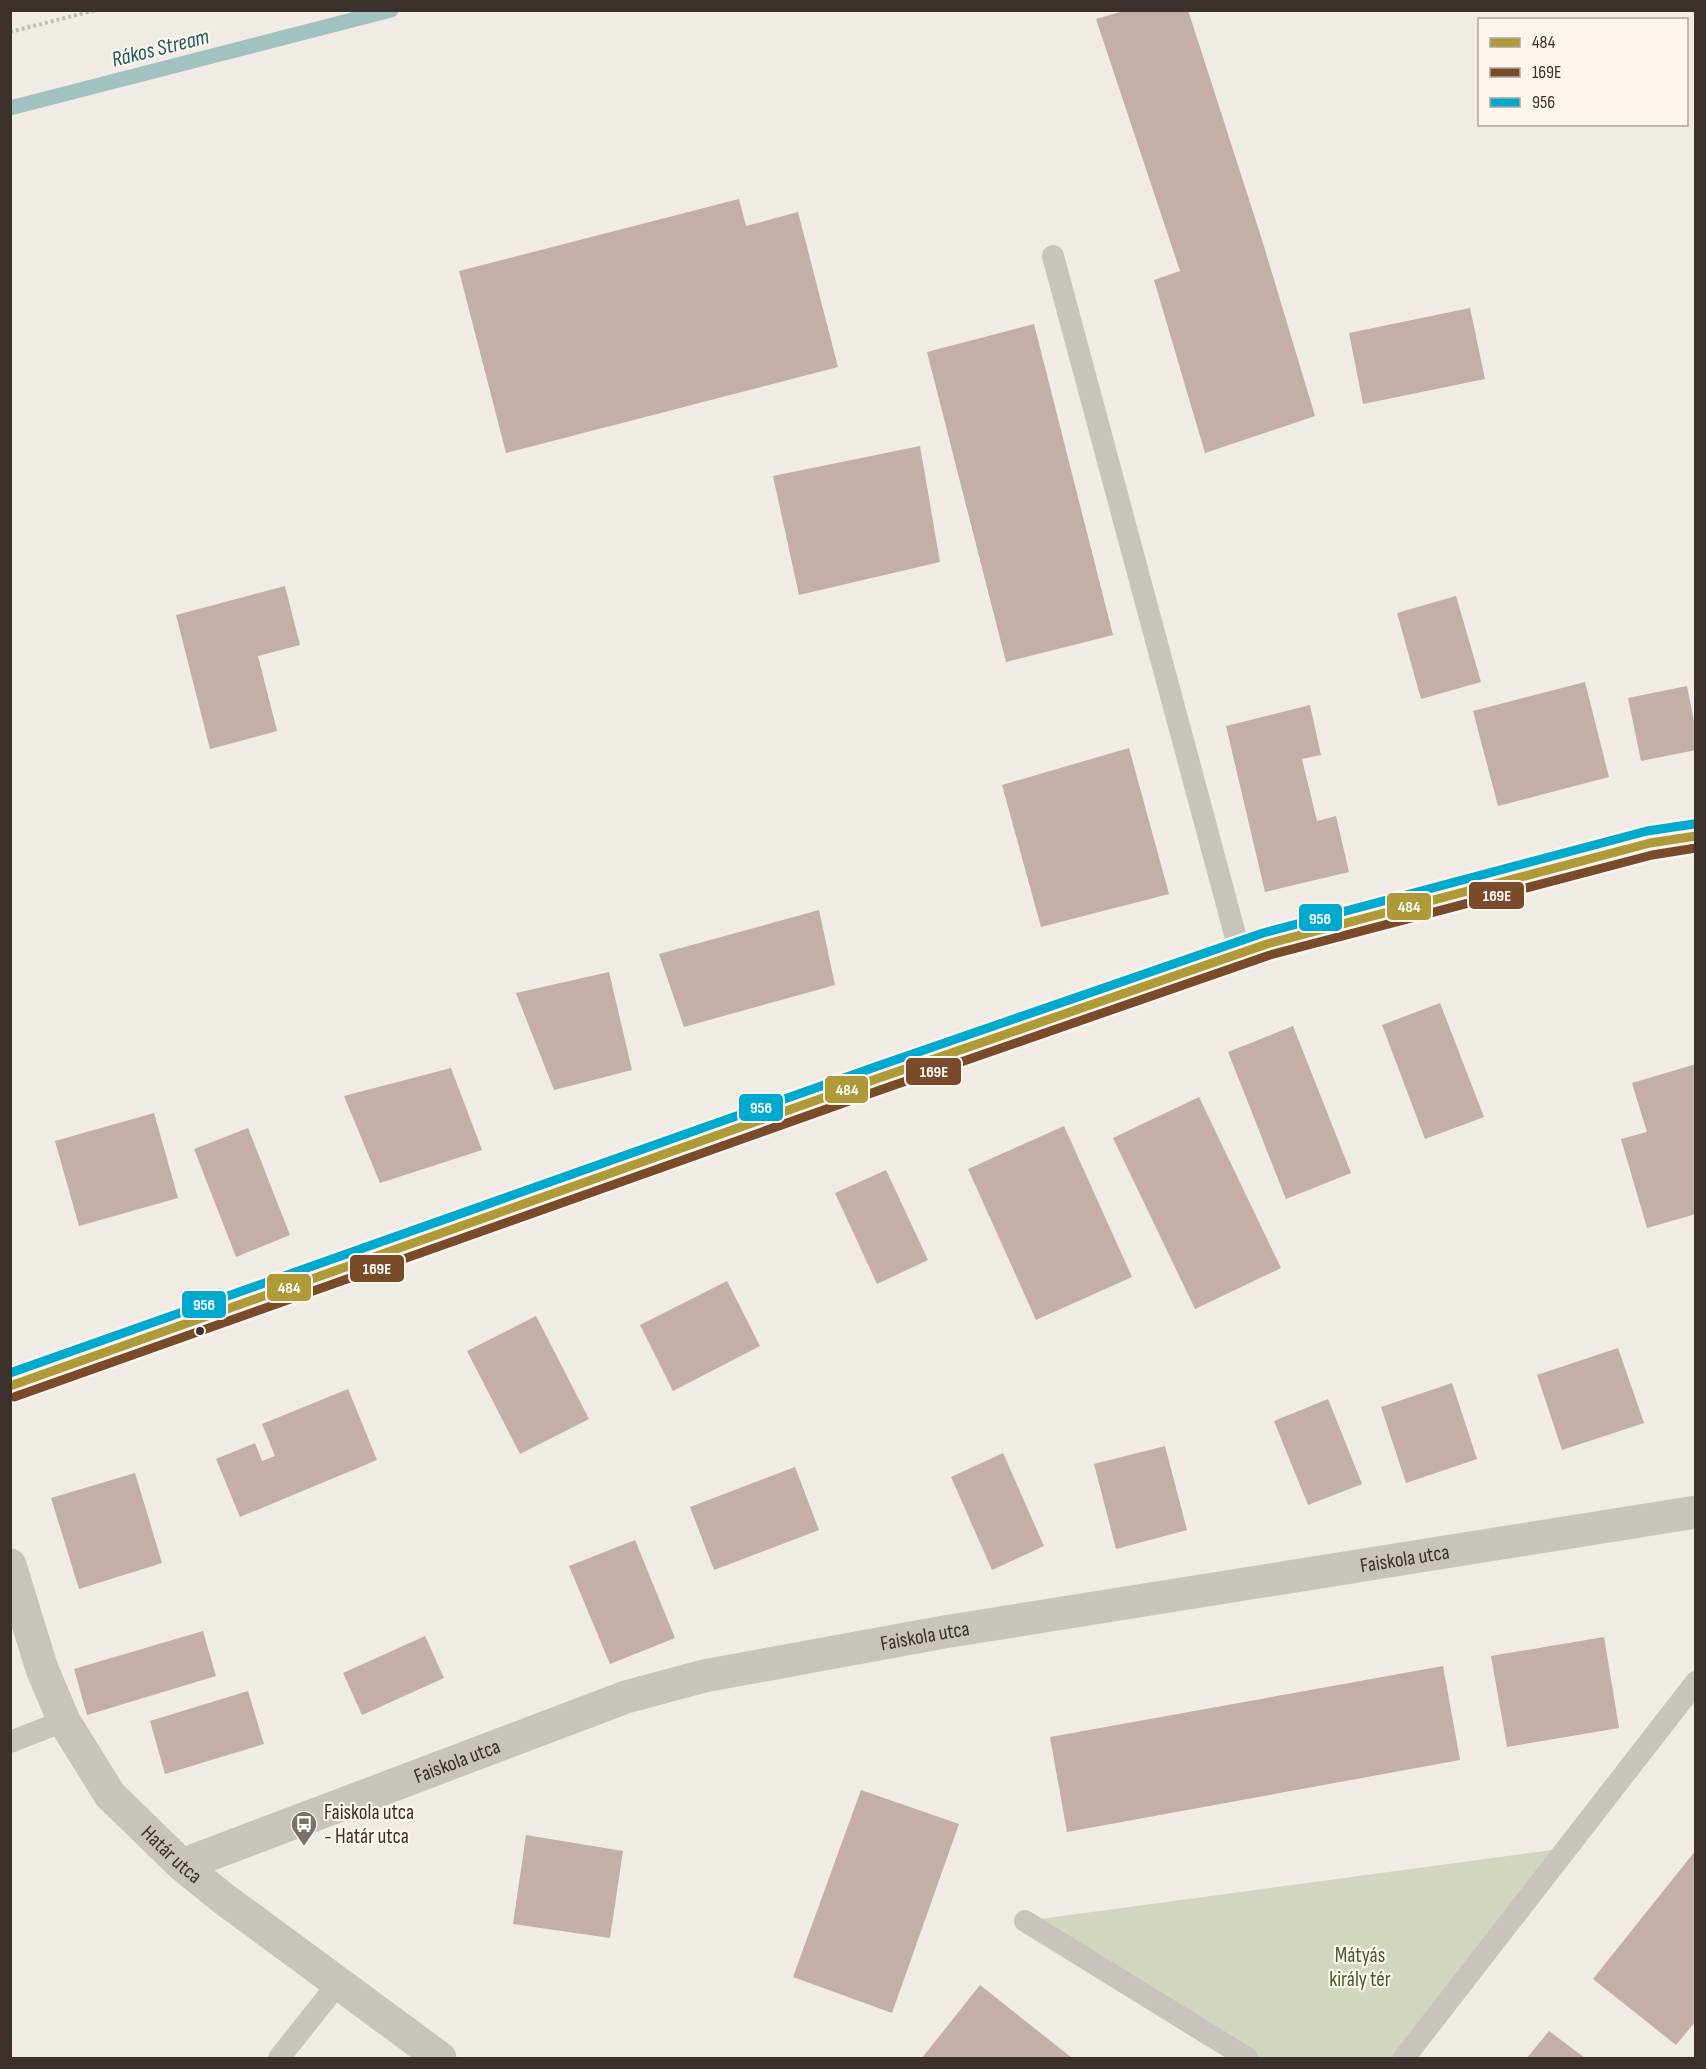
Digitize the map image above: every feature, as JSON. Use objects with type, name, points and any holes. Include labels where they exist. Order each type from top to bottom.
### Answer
[{"type":"main road","points":[[10,1386],[867,1082],[1240,953],[1467,890],[1650,843],[1695,836]]},
{"type":"street","name":"Faiskola utca","points":[[182,1865],[626,1697],[705,1676],[944,1632],[1695,1512]]},
{"type":"street","name":"Határ utca","points":[[10,1565],[42,1668],[64,1721],[110,1795],[182,1865],[337,1985],[440,2058]]},
{"type":"lane","points":[[1053,256],[1240,953]]},
{"type":"lane","points":[[1404,2058],[1695,1682]]},
{"type":"lane","points":[[10,1742],[64,1721]]},
{"type":"lane","points":[[1025,1921],[1246,2058]]},
{"type":"lane","points":[[279,2058],[337,1985]]},
{"type":"path","points":[[10,32],[96,10]]},
{"type":"green space","name":"Mátyás király tér","points":[[1566,1848],[1404,2058],[1247,2058],[1025,1921]]},
{"type":"building","points":[[1127,10],[1188,10],[1263,243],[1315,416],[1205,453],[1154,280],[1180,271],[1096,19]]},
{"type":"building","points":[[739,199],[746,226],[798,212],[838,367],[506,453],[459,271]]},
{"type":"building","points":[[1470,308],[1485,379],[1363,404],[1349,333]]},
{"type":"building","points":[[1034,324],[1113,635],[1006,662],[927,352]]},
{"type":"building","points":[[920,446],[940,562],[799,595],[773,476]]},
{"type":"building","points":[[285,586],[300,645],[258,656],[277,731],[210,749],[176,615]]},
{"type":"building","points":[[1456,596],[1481,682],[1421,699],[1397,613]]},
{"type":"building","points":[[1585,682],[1609,777],[1498,806],[1473,711]]},
{"type":"building","points":[[1687,686],[1696,732],[1696,750],[1641,761],[1628,698]]},
{"type":"building","points":[[1310,705],[1321,755],[1302,759],[1317,821],[1336,816],[1349,872],[1265,892],[1226,726]]},
{"type":"building","points":[[1129,748],[1169,894],[1041,927],[1002,785]]},
{"type":"building","points":[[819,910],[835,985],[684,1027],[659,954]]},
{"type":"building","points":[[609,972],[632,1070],[554,1090],[516,993]]},
{"type":"building","points":[[1440,1003],[1484,1117],[1425,1139],[1382,1025]]},
{"type":"building","points":[[1293,1026],[1351,1173],[1286,1199],[1228,1052]]},
{"type":"building","points":[[1696,1064],[1696,1214],[1647,1228],[1621,1139],[1647,1132],[1632,1083]]},
{"type":"building","points":[[451,1068],[482,1150],[380,1183],[344,1096]]},
{"type":"building","points":[[1199,1097],[1281,1268],[1195,1309],[1113,1138]]},
{"type":"building","points":[[154,1113],[178,1198],[79,1226],[55,1141]]},
{"type":"building","points":[[1064,1126],[1132,1277],[1036,1320],[968,1169]]},
{"type":"building","points":[[248,1128],[290,1235],[236,1257],[194,1149]]},
{"type":"building","points":[[886,1170],[928,1260],[877,1284],[835,1193]]},
{"type":"building","points":[[727,1281],[760,1346],[673,1391],[640,1325]]},
{"type":"building","points":[[536,1316],[589,1419],[520,1454],[467,1351]]},
{"type":"building","points":[[1618,1348],[1644,1423],[1562,1450],[1537,1375]]},
{"type":"building","points":[[1452,1383],[1477,1459],[1406,1483],[1381,1407]]},
{"type":"building","points":[[348,1389],[377,1460],[240,1517],[216,1459],[255,1443],[262,1461],[275,1456],[262,1424]]},
{"type":"building","points":[[1328,1399],[1362,1484],[1308,1505],[1274,1421]]},
{"type":"building","points":[[1165,1446],[1187,1530],[1116,1549],[1094,1464]]},
{"type":"building","points":[[1003,1453],[1044,1546],[992,1570],[951,1477]]},
{"type":"building","points":[[795,1467],[819,1530],[714,1570],[690,1507]]},
{"type":"building","points":[[135,1473],[162,1563],[79,1589],[51,1498]]},
{"type":"building","points":[[635,1540],[675,1638],[610,1664],[569,1566]]},
{"type":"building","points":[[203,1631],[216,1676],[87,1715],[74,1669]]},
{"type":"building","points":[[425,1636],[444,1678],[362,1715],[343,1673]]},
{"type":"building","points":[[1604,1637],[1619,1728],[1507,1747],[1491,1656]]},
{"type":"building","points":[[1443,1666],[1460,1760],[1067,1832],[1050,1737]]},
{"type":"building","points":[[248,1691],[264,1744],[165,1774],[150,1721]]},
{"type":"building","points":[[861,1790],[959,1824],[892,2013],[793,1977]]},
{"type":"building","points":[[526,1835],[623,1851],[610,1938],[513,1924]]},
{"type":"building","points":[[1696,1850],[1696,2021],[1676,2045],[1593,1979]]},
{"type":"building","points":[[980,1985],[1072,2058],[922,2058]]},
{"type":"building","points":[[1549,2031],[1585,2058],[1527,2058]]},
{"type":"waterway","name":"Rákos Stream","points":[[10,108],[391,10]]},
{"type":"transit line","name":"956","points":[[10,1373],[875,1067],[1263,933],[1647,831],[1694,824]]},
{"type":"transit line","name":"484","points":[[10,1386],[879,1078],[1267,944],[1650,843],[1696,836]]},
{"type":"transit line","name":"169E","points":[[14,1397],[883,1089],[1270,955],[1652,855],[1696,848]]},
{"type":"place","name":"Faiskola utca - Határ utca","points":[[304,1847]]}]
